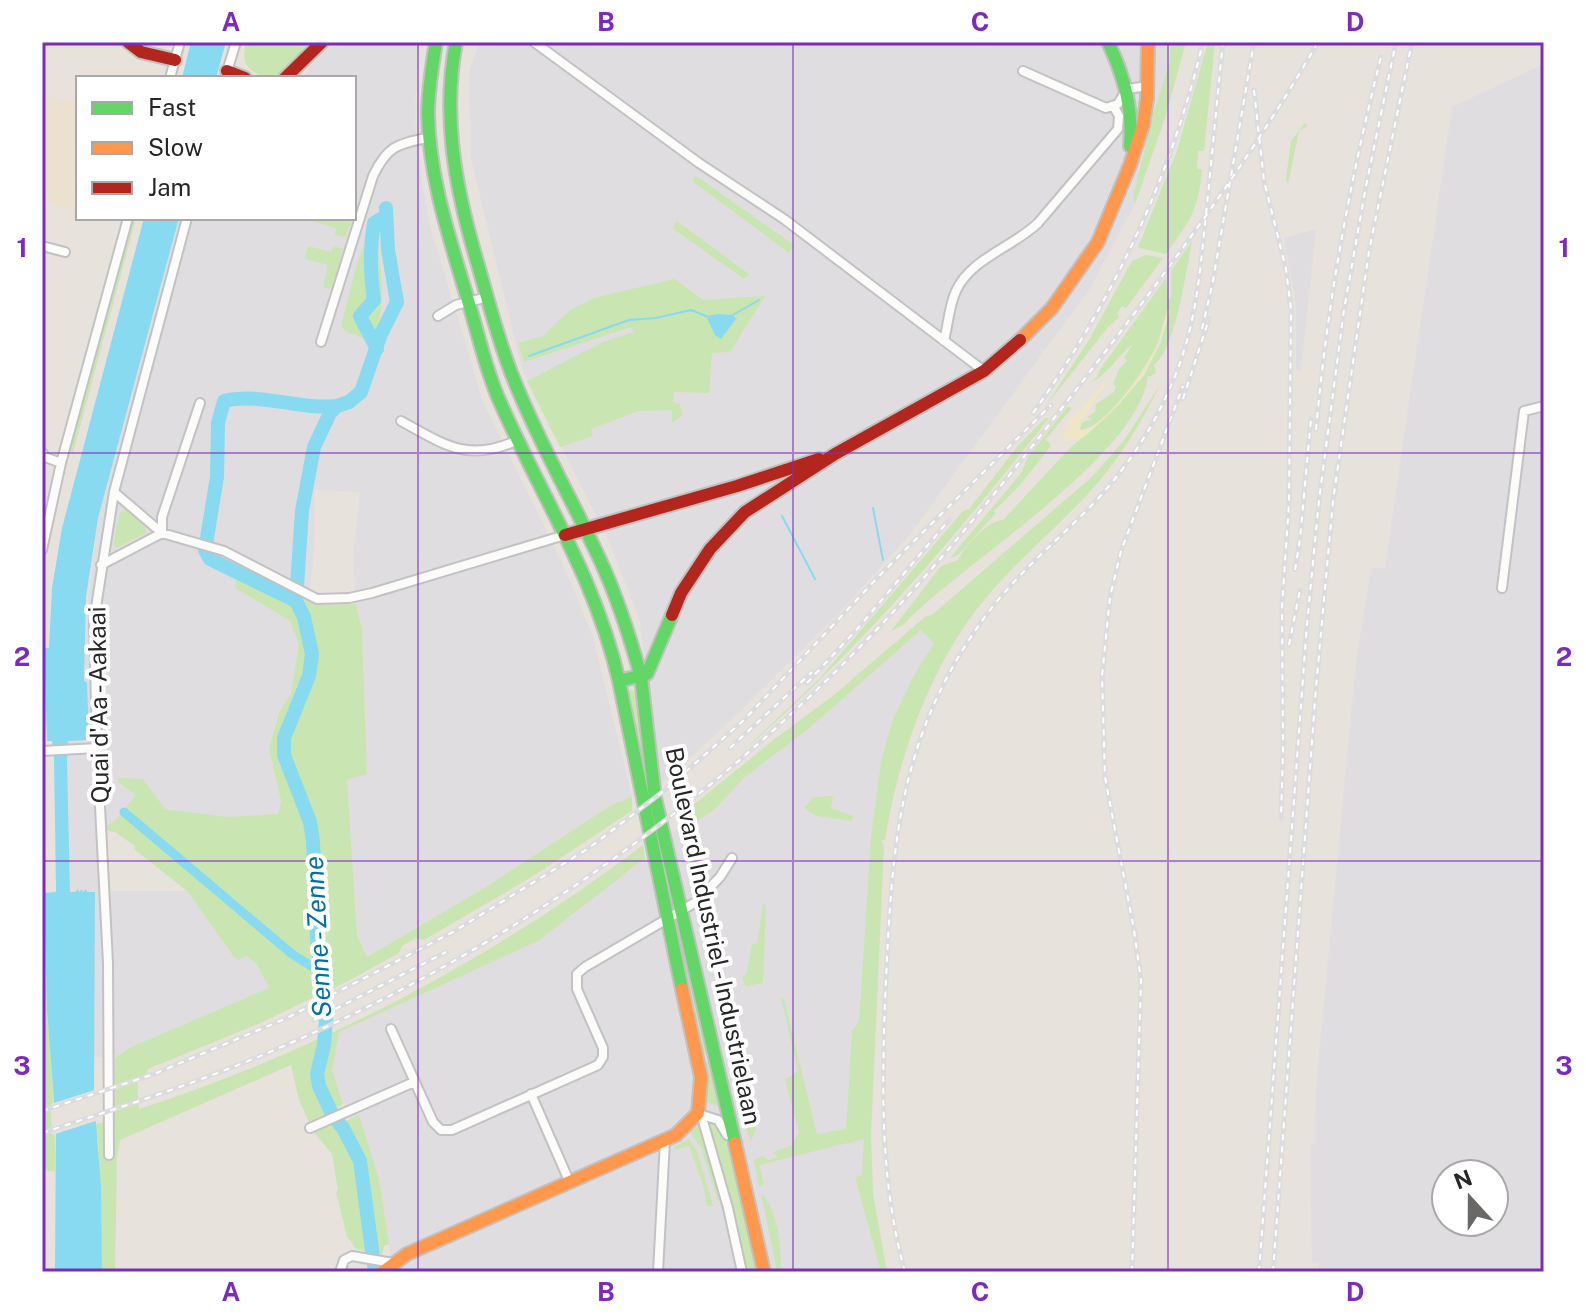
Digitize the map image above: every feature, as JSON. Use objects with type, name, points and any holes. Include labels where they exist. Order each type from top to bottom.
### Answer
[{"type":"main road","points":[[128,42],[141,52],[175,60]]},
{"type":"main road","points":[[287,76],[311,47],[322,42]]},
{"type":"main road","name":"Boulevard Industriel - Industrielaan","points":[[436,42],[426,108],[435,188],[488,371],[602,616],[619,681],[701,1077],[698,1113]]},
{"type":"main road","name":"Boulevard Industriel - Industrielaan","points":[[456,42],[452,69],[454,163],[461,206],[514,380],[623,610],[641,677],[655,798],[764,1272]]},
{"type":"main road","points":[[1108,42],[1127,89],[1132,129],[1124,178]]},
{"type":"main road","points":[[619,681],[647,674],[670,616],[693,572],[745,512],[835,454],[984,371],[1027,335],[1070,286],[1105,228],[1143,125],[1148,86],[1148,42]]},
{"type":"main road","points":[[565,535],[737,486],[835,454]]},
{"type":"main road","points":[[770,476],[778,489]]},
{"type":"main road","points":[[737,486],[748,497],[745,512]]},
{"type":"main road","points":[[388,1267],[407,1254],[665,1141],[685,1129],[698,1113]]},
{"type":"street","points":[[171,76],[180,42]]},
{"type":"street","points":[[226,74],[236,42]]},
{"type":"street","points":[[534,42],[699,163],[784,219],[984,371]]},
{"type":"street","points":[[1023,71],[1097,106],[1114,107],[1127,89],[1148,86]]},
{"type":"street","points":[[944,341],[955,293],[965,276],[1038,223],[1118,129],[1119,116],[1114,107]]},
{"type":"street","points":[[321,342],[373,176],[382,158],[390,149],[427,138]]},
{"type":"street","points":[[42,550],[61,463],[127,220]]},
{"type":"street","name":"Quai d'Aa - Aakaai","points":[[109,1155],[108,963],[92,748],[94,620],[114,492],[186,220]]},
{"type":"street","points":[[42,246],[65,252]]},
{"type":"street","points":[[438,316],[456,305],[488,297]]},
{"type":"street","points":[[162,533],[162,517],[200,403]]},
{"type":"street","points":[[1502,588],[1524,411],[1544,406]]},
{"type":"street","points":[[401,421],[450,448],[468,452],[492,451],[518,440]]},
{"type":"street","points":[[42,452],[45,457],[61,463]]},
{"type":"street","points":[[114,492],[162,533],[224,551],[305,593],[325,599],[372,593],[565,535]]},
{"type":"street","points":[[101,565],[162,533]]},
{"type":"street","points":[[46,750],[92,748]]},
{"type":"street","points":[[391,1029],[433,1122],[446,1131],[598,1065],[603,1057],[603,1048],[577,989],[577,974],[696,902],[732,858]]},
{"type":"street","points":[[312,1127],[414,1082]]},
{"type":"street","points":[[531,1094],[570,1183]]},
{"type":"street","name":"Boulevard Industriel - Industrielaan","points":[[698,1113],[723,1124],[742,1184]]},
{"type":"street","name":"Boulevard Industriel - Industrielaan","points":[[698,1113],[728,1208],[742,1272]]},
{"type":"street","points":[[658,1272],[665,1141]]},
{"type":"street","points":[[340,1272],[344,1260],[352,1256],[388,1267]]},
{"type":"shaded area","points":[[331,42],[420,42],[415,104],[416,145],[429,222],[483,402],[567,573],[593,637],[632,797],[613,804],[486,887],[367,957],[357,936],[347,780],[367,773],[362,630],[356,604],[353,557],[360,492],[315,490],[314,554],[308,601],[271,580],[299,644],[291,695],[278,712],[269,749],[281,801],[278,815],[228,817],[164,809],[143,779],[118,782],[136,795],[113,823],[106,824],[109,891],[187,891],[234,957],[247,956],[270,988],[129,1048],[115,1058],[94,1057],[95,892],[87,892],[86,889],[83,892],[81,889],[79,892],[77,889],[70,892],[67,758],[68,740],[86,740],[84,630],[98,518],[178,220],[356,220],[356,76],[305,76]]},
{"type":"shaded area","points":[[479,42],[1170,42],[1170,61],[1153,110],[1133,196],[1135,204],[1091,287],[908,537],[838,614],[725,726],[661,784],[640,621],[608,539],[522,369],[471,159],[469,73]]},
{"type":"shaded area","points":[[1544,64],[1544,1272],[1319,1272],[1319,1264],[1312,1263],[1310,1144],[1314,1144],[1317,1077],[1356,662],[1371,568],[1385,568],[1452,107]]},
{"type":"shaded area","points":[[42,94],[76,103],[76,210],[42,201]]},
{"type":"shaded area","points":[[1316,229],[1301,371],[1296,371],[1296,303],[1284,238]]},
{"type":"shaded area","points":[[922,630],[934,643],[914,675],[893,719],[881,761],[871,837],[859,1021],[852,1031],[846,1129],[865,1139],[862,1175],[855,1177],[881,1272],[393,1272],[379,1179],[358,1116],[350,1119],[333,1078],[333,1055],[339,1032],[390,1007],[630,871],[677,829],[682,831],[714,810],[745,777]]},
{"type":"green space","points":[[246,42],[307,42],[292,63],[274,76],[252,70],[245,62]]},
{"type":"green space","points":[[1170,42],[1186,42],[1165,118],[1135,204],[1133,196],[1154,110],[1170,61]]},
{"type":"green space","points":[[1208,42],[1215,42],[1204,151],[1198,151],[1197,168],[1202,170],[1195,206],[1187,224],[1166,254],[1140,248],[1177,151]]},
{"type":"green space","points":[[1305,123],[1307,126],[1299,131],[1288,184],[1291,141]]},
{"type":"green space","points":[[696,176],[794,245],[789,253],[692,181]]},
{"type":"green space","points":[[131,220],[135,222],[73,453],[68,451]]},
{"type":"green space","points":[[352,220],[345,237],[335,235],[336,228],[314,222]]},
{"type":"green space","points":[[677,221],[749,274],[744,279],[672,228]]},
{"type":"green space","points":[[370,229],[376,231],[382,288],[379,320],[368,340],[346,332],[341,326],[358,260]]},
{"type":"green space","points":[[1192,241],[1179,308],[1168,343],[1154,365],[1156,373],[1148,377],[1136,409],[1113,442],[1043,508],[903,625],[891,631],[941,566],[958,560],[978,535],[991,524],[1003,520],[1070,448],[1107,416],[1144,376],[1161,342],[1169,312],[1156,347],[1134,382],[1101,420],[1080,430],[1081,423],[1092,419],[1087,417],[1095,412],[1096,404],[1114,392],[1116,386],[1113,384],[1119,369],[1127,361],[1124,358],[1132,345],[1090,383],[1166,278],[1168,299],[1171,298],[1171,271]]},
{"type":"green space","points":[[308,246],[331,252],[334,246],[343,249],[332,289],[323,287],[328,265],[305,259]]},
{"type":"green space","points":[[1146,255],[1163,258],[1045,407],[1089,340],[1132,261]]},
{"type":"green space","points":[[675,279],[703,300],[765,296],[730,352],[712,353],[709,393],[674,392],[673,402],[680,404],[682,416],[672,423],[672,410],[638,411],[591,429],[593,436],[560,447],[527,381],[603,342],[634,332],[631,327],[524,362],[518,343],[543,336],[570,310],[597,297]]},
{"type":"green space","points":[[1160,385],[1136,429],[1108,470],[1005,576],[962,630],[931,686],[907,747],[885,840],[881,840],[884,846],[871,1135],[873,1194],[887,1272],[881,1272],[855,1177],[862,1175],[864,1139],[759,1165],[764,1184],[759,1187],[754,1160],[762,1156],[768,1160],[778,1157],[773,1152],[791,1146],[799,1132],[785,1080],[798,1071],[781,997],[817,1134],[846,1129],[852,1031],[859,1021],[871,837],[881,761],[893,719],[914,675],[934,643],[921,630],[808,729],[745,777],[714,810],[686,828],[696,815],[681,824],[676,819],[834,695],[925,617],[933,614],[1093,476],[1125,439]]},
{"type":"green space","points":[[1068,406],[1072,408],[1045,440],[1050,447],[994,511],[995,514],[958,555],[950,558],[1022,472],[1027,458]]},
{"type":"green space","points":[[1045,418],[1049,418],[904,592],[786,713],[743,751],[820,678]]},
{"type":"green space","points":[[127,509],[145,526],[146,533],[116,548],[113,545],[120,512]]},
{"type":"green space","points":[[238,565],[320,605],[356,604],[362,630],[367,774],[347,780],[357,936],[367,957],[486,887],[613,804],[632,797],[632,811],[530,878],[424,940],[416,938],[402,946],[399,953],[352,979],[258,1024],[148,1069],[146,1074],[137,1078],[139,1109],[206,1086],[338,1030],[402,998],[526,926],[643,845],[645,858],[538,941],[339,1032],[332,1070],[343,1104],[335,1109],[344,1122],[359,1115],[379,1179],[389,1244],[384,1246],[382,1255],[356,1249],[347,1236],[336,1192],[332,1154],[313,1131],[299,1100],[291,1065],[120,1140],[115,1272],[102,1272],[95,1124],[115,1121],[115,1058],[129,1048],[269,988],[257,965],[247,956],[239,960],[234,957],[187,891],[134,849],[135,846],[115,832],[106,830],[106,824],[113,823],[136,795],[118,782],[118,778],[143,779],[165,809],[228,817],[278,814],[281,801],[269,749],[279,712],[291,694],[299,644],[289,620],[235,588]]},
{"type":"green space","points":[[635,691],[672,901],[669,900],[627,692]]},
{"type":"green space","points":[[833,796],[831,808],[853,816],[852,821],[816,816],[804,808],[814,797]]},
{"type":"green space","points":[[42,893],[45,908],[55,1171],[42,1171]]},
{"type":"green space","points":[[763,904],[766,905],[763,983],[746,986],[742,978],[747,972],[752,944],[757,943]]},
{"type":"green space","points":[[681,926],[710,1051],[704,1055],[700,1053],[674,931]]},
{"type":"green space","points":[[705,1063],[713,1063],[724,1108],[705,1102]]},
{"type":"green space","points":[[741,1103],[751,1111],[756,1131],[750,1142]]},
{"type":"green space","points":[[706,1122],[721,1128],[724,1133],[759,1272],[746,1272],[733,1205],[715,1158]]},
{"type":"green space","points":[[700,1125],[722,1200],[718,1201],[701,1148],[690,1132]]},
{"type":"green space","points":[[689,1139],[697,1151],[713,1206],[707,1206],[689,1146],[674,1150],[674,1147]]},
{"type":"green space","points":[[761,1194],[771,1207],[777,1228],[781,1267],[777,1271]]},
{"type":"sand","points":[[1167,310],[1170,310],[1157,348],[1130,392],[1105,418],[1081,439],[1065,441],[1062,435],[1068,428],[1069,418],[1106,380],[1109,379],[1080,430],[1102,419],[1126,394],[1159,341]]},
{"type":"water","points":[[191,42],[226,42],[217,76],[182,76]]},
{"type":"water","points":[[143,220],[178,220],[98,518],[86,597],[84,680],[87,683],[89,737],[68,741],[70,892],[86,889],[87,892],[95,892],[94,1098],[101,1188],[102,1272],[55,1272],[56,1126],[47,1008],[44,893],[56,892],[54,759],[52,741],[47,741],[44,648],[49,648],[52,588],[62,528]]},
{"type":"water","points":[[733,315],[736,319],[721,339],[715,335],[706,316]]},
{"type":"pier","points":[[98,1089],[99,1120],[52,1135],[51,1104]]},
{"type":"waterway","name":"Senne - Zenne","points":[[375,1272],[360,1161],[319,1086],[317,1074],[326,1020],[317,939],[313,841],[310,822],[284,755],[284,738],[309,676],[312,654],[304,617],[296,601],[302,511],[314,447],[330,413],[361,392],[381,334],[397,302],[388,250],[386,208]]},
{"type":"waterway","points":[[377,349],[360,316],[374,300],[371,262],[374,223],[386,216]]},
{"type":"waterway","points":[[733,315],[759,300]]},
{"type":"waterway","points":[[529,356],[629,320],[691,310],[706,316]]},
{"type":"waterway","name":"Senne - Zenne","points":[[296,601],[210,559],[205,550],[217,477],[218,423],[224,401],[237,399],[337,406]]},
{"type":"waterway","points":[[873,508],[883,560]]},
{"type":"waterway","points":[[782,516],[815,579]]},
{"type":"waterway","points":[[124,812],[292,954],[319,971]]},
{"type":"railway","points":[[1033,413],[1089,327],[1136,236],[1174,141],[1203,42]]},
{"type":"railway","points":[[905,1272],[887,1171],[883,1070],[891,894],[904,796],[934,703],[958,657],[1002,596],[1116,477],[1138,448],[1165,400],[1187,342],[1199,279],[1223,42]]},
{"type":"railway","points":[[1202,329],[1254,42]]},
{"type":"railway","points":[[42,1133],[226,1070],[362,1010],[507,929],[577,884],[645,836],[710,784],[773,730],[867,640],[989,500],[1203,220],[1263,132],[1318,42]]},
{"type":"railway","points":[[1259,1272],[1319,500],[1344,310],[1396,42]]},
{"type":"railway","points":[[1273,1272],[1316,687],[1333,501],[1369,251],[1412,42]]},
{"type":"railway","points":[[1316,430],[1326,336],[1341,242],[1381,57]]},
{"type":"railway","points":[[1254,90],[1264,181],[1286,269],[1291,310],[1289,503],[1282,607],[1281,818]]},
{"type":"railway","points":[[1183,399],[1209,319]]},
{"type":"railway","points":[[1132,1272],[1141,980],[1105,777],[1102,676],[1110,597],[1121,551],[1183,386]]},
{"type":"railway","points":[[42,1111],[154,1074],[287,1018],[453,932],[589,848],[665,790],[744,720],[882,573],[1051,405]]},
{"type":"railway","points":[[1295,570],[1311,419]]},
{"type":"railway","points":[[807,683],[859,627],[949,520]]},
{"type":"railway","points":[[1289,645],[1300,590]]},
{"type":"railway","points":[[730,748],[812,672]]},
{"type":"railway","points":[[314,1020],[446,952]]},
{"type":"traffic: fast","points":[[436,42],[429,96],[429,139],[448,234],[495,390],[582,572],[609,643],[619,681],[647,674],[672,615]]},
{"type":"traffic: fast","points":[[456,42],[450,97],[453,151],[462,204],[494,320],[524,403],[607,576],[641,677]]},
{"type":"traffic: fast","points":[[1108,42],[1126,92],[1130,146]]},
{"type":"traffic: fast","points":[[641,677],[655,798],[735,1143]]},
{"type":"traffic: fast","points":[[619,681],[682,989]]},
{"type":"traffic: slow","points":[[1020,340],[1052,308],[1098,242],[1143,125],[1147,99],[1148,42]]},
{"type":"traffic: slow","points":[[383,1272],[407,1254],[676,1135],[698,1113],[701,1077],[682,989]]},
{"type":"traffic: slow","points":[[735,1143],[764,1272]]},
{"type":"traffic: jam","points":[[128,42],[141,52],[175,60]]},
{"type":"traffic: jam","points":[[287,76],[322,42]]},
{"type":"traffic: jam","points":[[227,71],[240,76]]},
{"type":"traffic: jam","points":[[672,615],[681,593],[710,549],[745,512],[835,454],[984,371],[1020,340]]},
{"type":"traffic: jam","points":[[565,535],[819,459]]}]
